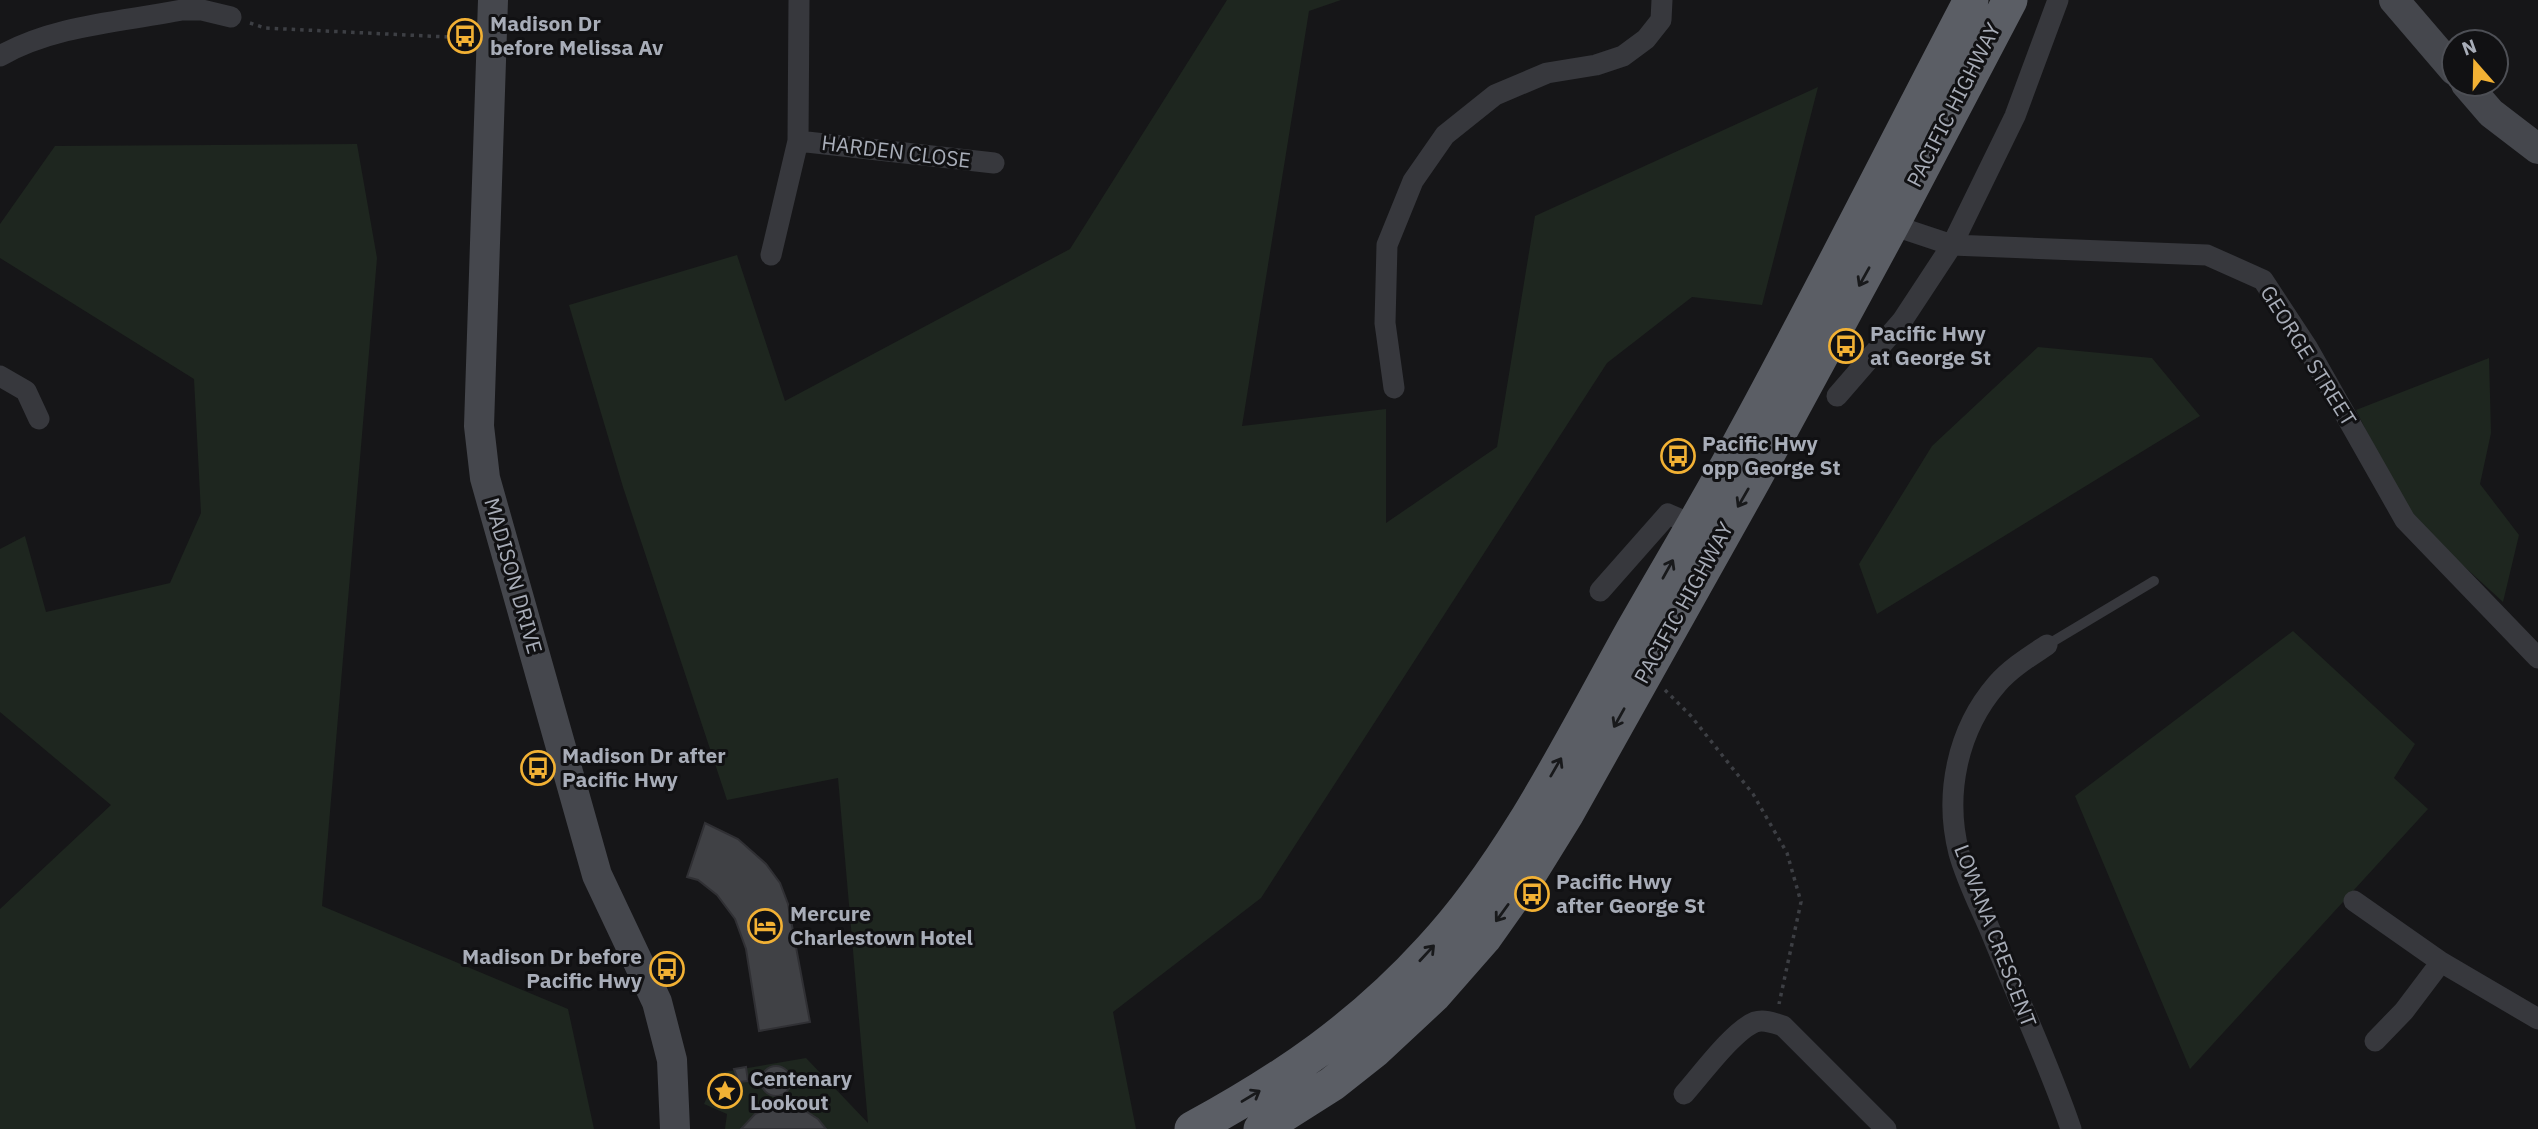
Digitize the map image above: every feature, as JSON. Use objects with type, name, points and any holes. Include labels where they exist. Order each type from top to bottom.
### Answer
[{"type":"highway","name":"PACIFIC HIGHWAY","points":[[1192,1129],[1301,1065],[1351,1027],[1394,989],[1463,912],[1497,865],[1526,819],[1744,437],[1970,0]]},
{"type":"highway","name":"PACIFIC HIGHWAY","points":[[1261,1129],[1332,1084],[1375,1050],[1434,995],[1484,938],[1528,876],[1567,813],[1753,481],[2010,0]]},
{"type":"main road","name":"MADISON DRIVE","points":[[493,0],[479,426],[485,478],[597,874],[657,1002],[672,1060],[675,1129]]},
{"type":"main road","points":[[2394,0],[2440,54]]},
{"type":"main road","points":[[2478,98],[2491,113],[2538,149]]},
{"type":"street","points":[[771,255],[798,141],[799,0]]},
{"type":"street","points":[[1394,388],[1385,323],[1387,245],[1413,181],[1445,135],[1495,95],[1547,73],[1596,65],[1623,55],[1646,39],[1661,20],[1662,0]]},
{"type":"street","points":[[1837,396],[1902,321],[1952,244],[2015,116],[2058,0]]},
{"type":"street","points":[[0,56],[18,46],[56,33],[182,10],[202,10],[231,17]]},
{"type":"street","name":"HARDEN CLOSE","points":[[798,141],[994,163]]},
{"type":"street","name":"GEORGE STREET","points":[[1892,225],[1952,244],[2207,255],[2263,280],[2307,347],[2405,520],[2538,658]]},
{"type":"street","points":[[0,376],[26,391],[39,419]]},
{"type":"street","name":"PACIFIC HIGHWAY","points":[[1600,592],[1668,514],[1693,525]]},
{"type":"street","name":"LOWANA CRESCENT","points":[[2047,645],[2021,663],[1998,684],[1981,706],[1967,730],[1956,766],[1952,802],[1959,853],[2071,1129]]},
{"type":"street","points":[[2354,901],[2441,962],[2538,1019]]},
{"type":"street","points":[[2375,1041],[2403,1011],[2441,962]]},
{"type":"street","points":[[1684,1094],[1739,1033],[1766,1022],[1783,1026],[1886,1129]]},
{"type":"lane","points":[[2047,645],[2154,581]]},
{"type":"path","points":[[265,28],[446,37]]},
{"type":"path","points":[[1646,670],[1691,716],[1753,794],[1787,853],[1801,902],[1766,1022]]},
{"type":"shaded area","points":[[1227,0],[1341,0],[1309,11],[1242,426],[1386,409],[1386,523],[1497,447],[1535,216],[1818,87],[1762,305],[1692,297],[1607,363],[1261,898],[1113,1012],[1136,1129],[725,1129],[727,1114],[704,1104],[718,1073],[806,1058],[868,1123],[838,778],[727,800],[623,487],[569,305],[737,255],[785,401],[1070,249]]},
{"type":"shaded area","points":[[357,144],[377,258],[322,906],[568,1009],[594,1129],[0,1129],[0,909],[111,805],[0,712],[0,549],[25,536],[46,612],[170,583],[201,513],[194,379],[0,258],[0,224],[55,146]]},
{"type":"shaded area","points":[[2038,347],[2152,358],[2200,416],[1877,614],[1859,564],[1932,446]]},
{"type":"shaded area","points":[[2489,358],[2491,433],[2480,484],[2519,535],[2503,602],[2408,515],[2356,410]]},
{"type":"shaded area","points":[[2293,631],[2415,744],[2394,778],[2428,809],[2190,1069],[2075,796]]},
{"type":"building","name":"Mercure Charlestown Hotel","points":[[705,823],[738,839],[766,864],[780,883],[788,904],[810,1022],[759,1031],[746,949],[735,919],[717,895],[698,880],[687,877]]},
{"type":"building","points":[[776,1066],[787,1070],[791,1081],[787,1092],[776,1096],[765,1092],[761,1081],[765,1070]]},
{"type":"building","points":[[746,1067],[748,1081],[739,1082],[734,1069]]},
{"type":"building","points":[[733,1076],[734,1080],[724,1102],[714,1097],[723,1077]]},
{"type":"building","points":[[787,1106],[804,1110],[818,1119],[826,1129],[741,1129],[755,1114],[771,1107]]},
{"type":"place","name":"Madison Dr before Melissa Av","points":[[465,36]]},
{"type":"place","name":"Pacific Hwy at George St","points":[[1846,346]]},
{"type":"place","name":"Pacific Hwy opp George St","points":[[1678,456]]},
{"type":"place","name":"Madison Dr after Pacific Hwy","points":[[538,768]]},
{"type":"place","name":"Pacific Hwy after George St","points":[[1532,894]]},
{"type":"place","name":"Mercure Charlestown Hotel","points":[[765,926]]},
{"type":"place","name":"Madison Dr before Pacific Hwy","points":[[667,969]]},
{"type":"place","name":"Centenary Lookout","points":[[725,1091]]}]
